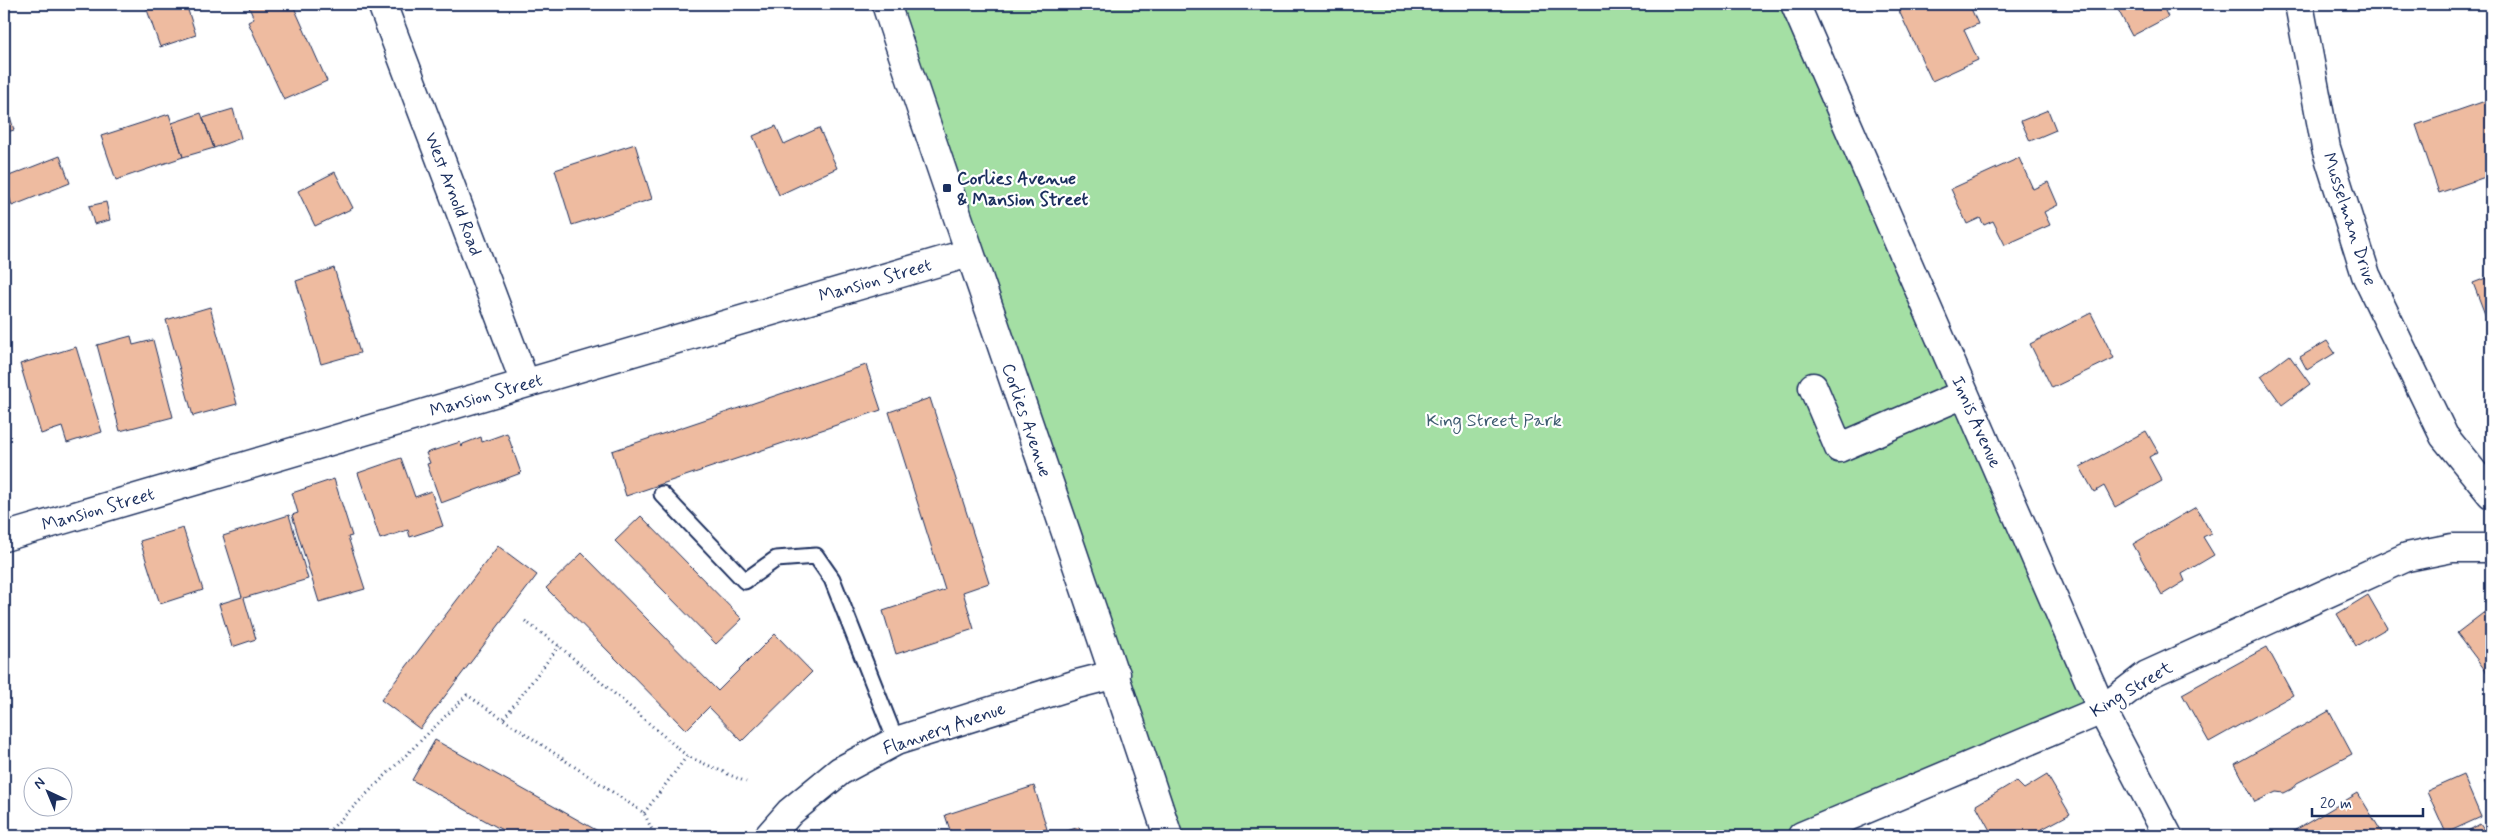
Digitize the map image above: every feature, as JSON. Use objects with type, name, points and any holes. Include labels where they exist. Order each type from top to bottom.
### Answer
[{"type":"street","name":"West Arnold Road","points":[[382,4],[526,383]]},
{"type":"street","name":"Corlies Avenue","points":[[886,4],[968,253],[1116,674],[1168,836]]},
{"type":"street","name":"Innis Avenue","points":[[1795,4],[2102,710],[2168,836]]},
{"type":"street","name":"Musselman Drive","points":[[2299,4],[2326,148],[2366,275],[2444,436],[2491,494]]},
{"type":"street","name":"Mansion Street","points":[[4,537],[968,253]]},
{"type":"street","points":[[1813,387],[1839,448],[1964,394]]},
{"type":"street","name":"King Street","points":[[1802,836],[2102,710],[2147,675],[2407,557],[2452,548],[2491,548]]},
{"type":"street","name":"Flannery Avenue","points":[[769,836],[790,812],[840,771],[896,741],[1077,684],[1116,674]]},
{"type":"lane","points":[[662,494],[745,580],[776,559],[816,556],[832,579],[896,741]]},
{"type":"path","points":[[525,621],[559,646],[687,756],[746,782]]},
{"type":"path","points":[[504,718],[559,646]]},
{"type":"path","points":[[324,836],[467,695],[644,813],[656,836]]},
{"type":"path","points":[[644,813],[687,756]]},
{"type":"green space","name":"King Street Park","points":[[886,4],[1795,4],[2102,710],[1802,836],[1168,836]]},
{"type":"building","points":[[145,4],[186,4],[196,35],[160,47]]},
{"type":"building","points":[[280,4],[281,7],[293,5],[327,81],[284,100],[248,22],[254,19],[248,5]]},
{"type":"building","points":[[1914,4],[1969,4],[1978,24],[1964,30],[1978,60],[1932,81],[1899,11]]},
{"type":"building","points":[[2115,4],[2168,4],[2171,8],[2165,11],[2168,17],[2132,36]]},
{"type":"building","points":[[2491,99],[2491,175],[2439,193],[2416,125]]},
{"type":"building","points":[[4,103],[6,103],[14,130],[4,133]]},
{"type":"building","points":[[233,109],[241,138],[214,148],[203,118]]},
{"type":"building","points":[[2048,110],[2056,130],[2030,141],[2021,121]]},
{"type":"building","points":[[201,113],[214,148],[183,157],[172,123]]},
{"type":"building","points":[[169,114],[183,157],[116,180],[101,136]]},
{"type":"building","points":[[776,126],[784,144],[819,128],[837,168],[779,195],[753,136]]},
{"type":"building","points":[[635,144],[652,199],[572,225],[555,170]]},
{"type":"building","points":[[60,156],[70,183],[12,206],[4,178]]},
{"type":"building","points":[[2019,158],[2033,189],[2048,182],[2058,205],[2044,212],[2050,225],[2005,245],[1993,221],[1984,225],[1980,218],[1967,224],[1951,189]]},
{"type":"building","points":[[335,172],[353,208],[315,226],[298,191]]},
{"type":"building","points":[[106,202],[110,220],[94,224],[89,206]]},
{"type":"building","points":[[334,268],[360,353],[321,364],[296,281]]},
{"type":"building","points":[[2491,276],[2491,330],[2473,283]]},
{"type":"building","points":[[210,307],[237,404],[193,416],[166,320]]},
{"type":"building","points":[[2091,313],[2114,358],[2052,388],[2030,344]]},
{"type":"building","points":[[131,336],[133,345],[153,340],[173,417],[120,431],[97,345]]},
{"type":"building","points":[[2327,341],[2335,353],[2307,370],[2300,357]]},
{"type":"building","points":[[76,347],[102,432],[67,443],[62,427],[41,434],[20,364]]},
{"type":"building","points":[[2289,355],[2310,384],[2282,405],[2261,376]]},
{"type":"building","points":[[866,365],[881,410],[626,496],[612,451]]},
{"type":"building","points":[[930,398],[989,583],[963,592],[974,629],[896,654],[883,611],[945,590],[889,412]]},
{"type":"building","points":[[2146,431],[2158,452],[2149,457],[2162,481],[2115,507],[2104,486],[2094,492],[2080,467]]},
{"type":"building","points":[[507,433],[521,473],[441,503],[427,464],[430,463],[426,453],[460,442],[462,447],[463,444],[481,437],[482,442]]},
{"type":"building","points":[[401,458],[415,497],[431,491],[443,526],[410,537],[408,530],[380,539],[358,473]]},
{"type":"building","points":[[334,479],[352,536],[348,537],[365,589],[319,602],[292,515],[298,513],[292,493]]},
{"type":"building","points":[[2196,507],[2211,533],[2203,537],[2214,555],[2182,574],[2185,581],[2162,595],[2133,544]]},
{"type":"building","points":[[289,515],[308,579],[244,598],[256,639],[232,647],[219,604],[242,597],[223,536]]},
{"type":"building","points":[[641,516],[742,619],[716,644],[615,541]]},
{"type":"building","points":[[183,528],[203,590],[160,604],[140,541]]},
{"type":"building","points":[[498,546],[537,575],[420,729],[381,700]]},
{"type":"building","points":[[582,553],[718,691],[775,634],[812,672],[742,741],[709,707],[686,730],[546,588]]},
{"type":"building","points":[[2368,595],[2387,628],[2356,646],[2337,614]]},
{"type":"building","points":[[2491,607],[2491,678],[2457,633]]},
{"type":"building","points":[[2267,647],[2293,695],[2209,742],[2182,694]]},
{"type":"building","points":[[2329,711],[2352,754],[2297,783],[2292,789],[2284,793],[2276,792],[2255,802],[2235,764]]},
{"type":"building","points":[[435,740],[605,835],[513,836],[412,780]]},
{"type":"building","points":[[2047,775],[2070,814],[2042,829],[2045,836],[2015,836],[2013,834],[2009,836],[1993,836],[1976,805],[2016,781],[2024,789]]},
{"type":"building","points":[[2463,775],[2481,817],[2446,833],[2427,791]]},
{"type":"building","points":[[2491,777],[2491,796],[2484,781]]},
{"type":"building","points":[[1034,786],[1047,829],[1025,836],[952,836],[945,815]]},
{"type":"building","points":[[2358,793],[2384,836],[2285,836],[2316,818]]},
{"type":"building","points":[[2480,824],[2488,836],[2459,836]]},
{"type":"building","points":[[1079,827],[1082,836],[1052,836]]},
{"type":"place","name":"Corlies Avenue & Mansion Street","points":[[947,188]]}]
